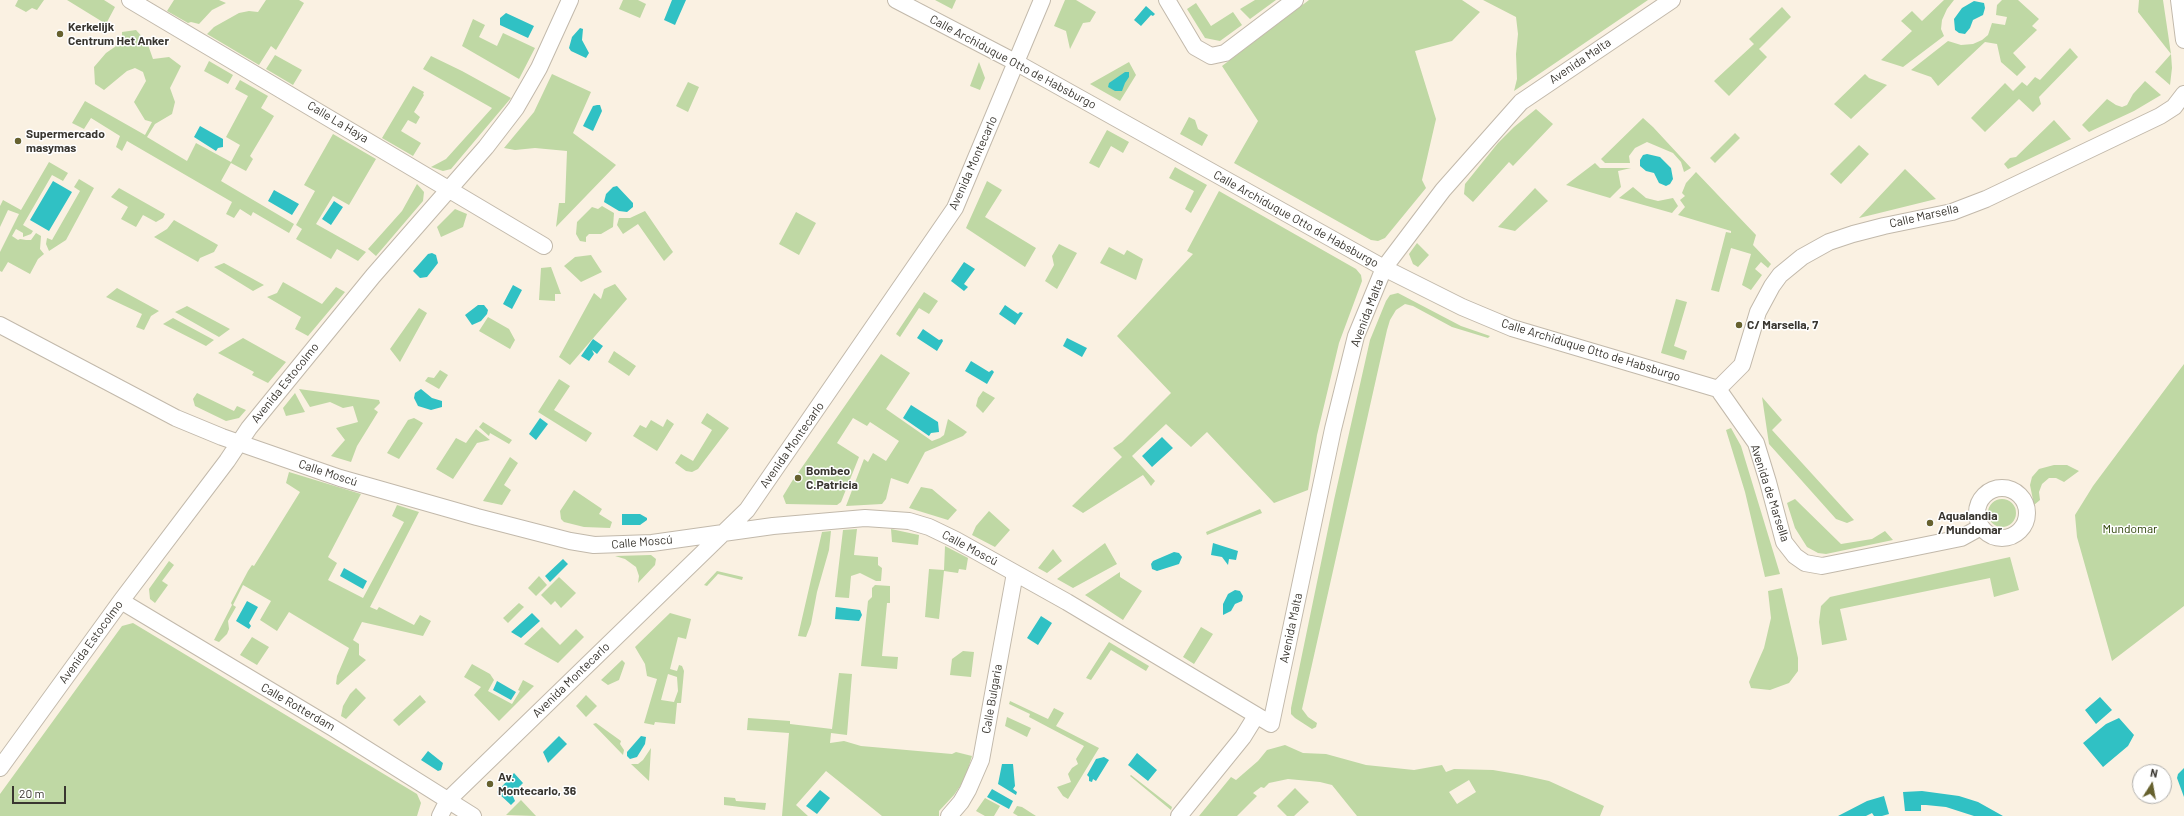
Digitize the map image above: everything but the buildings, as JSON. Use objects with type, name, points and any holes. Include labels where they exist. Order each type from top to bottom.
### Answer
[{"type":"street","name":"Calle La Haya","points":[[130,0],[449,188],[544,246]]},
{"type":"street","name":"Avenida Estocolmo","points":[[0,768],[121,602],[227,461],[238,442],[373,276],[486,147],[516,108],[539,68],[570,0]]},
{"type":"street","name":"Calle Archiduque Otto de Habsburgo","points":[[896,0],[1017,63],[1384,268],[1462,307],[1512,328],[1718,389]]},
{"type":"street","name":"Avenida Montecarlo","points":[[440,816],[448,800],[747,510],[955,208],[1017,63],[1042,0]]},
{"type":"street","points":[[1167,0],[1195,47],[1211,56],[1225,53],[1295,0]]},
{"type":"street","name":"Avenida Malta","points":[[1271,724],[1333,428],[1356,336],[1384,268],[1448,185],[1521,102],[1672,0]]},
{"type":"street","points":[[2179,0],[2184,40]]},
{"type":"street","name":"Calle Marsella","points":[[1718,389],[1742,365],[1758,312],[1772,286],[1780,275],[1802,257],[1829,242],[1853,234],[1952,212],[1986,199],[2160,116],[2174,108],[2184,94]]},
{"type":"street","name":"Calle Moscú","points":[[0,325],[176,418],[238,442],[340,478],[477,517],[570,541],[594,545],[620,546],[773,526],[865,518],[909,521],[929,527],[951,537],[1067,602],[1271,724]]},
{"type":"street","name":"Avenida de Marsella","points":[[1718,389],[1756,443],[1784,542],[1795,556],[1805,563],[1822,566],[1917,547],[1961,538],[1981,527]]},
{"type":"street","name":"Calle Bulgaria","points":[[949,816],[961,802],[968,790],[981,760],[1015,573]]},
{"type":"street","name":"Calle Rotterdam","points":[[121,602],[333,728],[473,816]]},
{"type":"street","points":[[1179,816],[1244,737],[1256,716]]},
{"type":"green space","points":[[18,0],[44,0],[37,10],[32,8],[26,12],[15,6]]},
{"type":"green space","points":[[67,0],[104,0],[115,7],[106,24]]},
{"type":"green space","points":[[174,0],[219,0],[226,3],[212,10],[199,24],[191,22],[188,23],[167,11]]},
{"type":"green space","points":[[266,0],[299,0],[304,3],[276,50],[271,46],[259,65],[207,34],[214,27],[239,13],[249,11],[258,12]]},
{"type":"green space","points":[[623,0],[638,0],[646,4],[640,18],[619,9]]},
{"type":"green space","points":[[935,0],[956,0],[952,9]]},
{"type":"green space","points":[[1065,0],[1076,0],[1096,12],[1090,22],[1083,23],[1070,49],[1066,31],[1054,26]]},
{"type":"green space","points":[[1255,0],[1276,0],[1250,19],[1240,9]]},
{"type":"green space","points":[[1309,0],[1462,0],[1480,12],[1452,41],[1415,51],[1436,119],[1422,180],[1426,188],[1385,238],[1378,241],[1371,240],[1234,163],[1258,121],[1222,66]]},
{"type":"green space","points":[[1483,0],[1648,0],[1514,91],[1517,79],[1516,54],[1518,34],[1516,17]]},
{"type":"green space","points":[[1944,0],[1954,0],[1947,9],[1942,20],[1941,29],[1944,36],[1903,67],[1881,60],[1912,31],[1901,21],[1912,11],[1922,21]]},
{"type":"green space","points":[[2002,0],[2018,0],[2039,19],[2032,26],[2037,30],[2013,53],[2026,67],[2017,76],[2001,62],[1997,44],[1985,42],[1938,86],[1931,77],[1911,70],[1948,41],[1961,45],[1973,44],[1982,40],[1988,35],[1992,23],[2005,25],[2007,17],[1996,15],[1997,5]]},
{"type":"green space","points":[[2139,0],[2163,0],[2171,54],[2138,12]]},
{"type":"green space","points":[[1196,3],[1211,26],[1233,12],[1242,25],[1220,41],[1205,38],[1187,9]]},
{"type":"green space","points":[[1782,7],[1791,17],[1759,49],[1767,57],[1729,96],[1714,81],[1754,44],[1749,39]]},
{"type":"green space","points":[[473,19],[485,25],[479,37],[497,46],[503,33],[535,48],[519,79],[462,46]]},
{"type":"green space","points":[[136,30],[147,42],[153,59],[169,57],[181,66],[170,88],[175,102],[172,114],[155,124],[147,137],[187,161],[196,143],[231,162],[240,145],[226,137],[248,96],[235,89],[240,80],[268,96],[261,108],[274,116],[250,156],[253,159],[246,171],[231,163],[221,181],[294,224],[289,233],[253,212],[251,216],[240,209],[234,218],[226,214],[232,202],[127,141],[122,151],[116,147],[120,136],[91,118],[84,129],[72,123],[85,101],[145,135],[152,122],[145,120],[134,102],[146,81],[143,72],[135,68],[127,71],[104,90],[95,84],[94,67],[106,53],[122,42],[122,32]]},
{"type":"green space","points":[[2070,48],[2078,57],[2039,97],[2041,104],[2033,112],[2019,99],[1985,132],[1971,118],[2005,83],[2013,91],[2022,82],[2027,86],[2035,77],[2040,80]]},
{"type":"green space","points":[[2171,54],[2172,68],[2170,85],[2155,72]]},
{"type":"green space","points":[[275,55],[302,70],[293,85],[266,69]]},
{"type":"green space","points":[[431,56],[511,98],[451,169],[443,171],[431,167],[446,159],[492,108],[423,69]]},
{"type":"green space","points":[[209,61],[233,75],[228,84],[204,71]]},
{"type":"green space","points":[[979,62],[985,78],[980,90],[970,86]]},
{"type":"green space","points":[[1129,62],[1136,75],[1120,101],[1090,84]]},
{"type":"green space","points":[[552,74],[591,92],[573,133],[616,165],[556,227],[559,203],[565,203],[567,151],[535,148],[515,150],[504,148],[534,112]]},
{"type":"green space","points":[[1865,74],[1869,78],[1887,85],[1851,119],[1834,104]]},
{"type":"green space","points":[[2145,81],[2161,95],[2134,111],[2089,132],[2082,125],[2107,99],[2122,107],[2127,105],[2133,94]]},
{"type":"green space","points":[[688,82],[699,87],[688,112],[676,106]]},
{"type":"green space","points":[[413,86],[424,92],[424,95],[414,112],[420,117],[416,124],[408,120],[401,131],[421,143],[413,156],[382,138]]},
{"type":"green space","points":[[1536,109],[1553,124],[1513,166],[1509,162],[1473,202],[1464,194],[1465,184],[1498,143],[1514,127]]},
{"type":"green space","points":[[1189,117],[1195,120],[1198,129],[1208,135],[1202,146],[1180,134]]},
{"type":"green space","points":[[1643,118],[1691,168],[1684,172],[1681,162],[1673,153],[1647,142],[1635,148],[1629,156],[1630,163],[1605,163],[1601,159]]},
{"type":"green space","points":[[2054,120],[2071,139],[2008,169],[2004,164],[2010,158],[2016,157]]},
{"type":"green space","points":[[1107,130],[1129,142],[1123,153],[1111,146],[1099,168],[1089,163]]},
{"type":"green space","points":[[1735,133],[1740,138],[1715,163],[1710,158]]},
{"type":"green space","points":[[333,134],[376,159],[349,205],[333,196],[316,224],[366,252],[358,261],[337,249],[331,259],[296,239],[302,229],[296,225],[315,191],[304,185]]},
{"type":"green space","points":[[1859,145],[1869,154],[1841,184],[1830,174]]},
{"type":"green space","points":[[49,162],[68,173],[63,181],[52,175],[23,225],[33,231],[31,234],[23,237],[23,233],[16,229],[12,236],[18,240],[31,240],[36,233],[41,236],[40,249],[44,254],[38,259],[30,274],[8,262],[2,272],[0,271],[0,252],[19,214],[8,210],[0,227],[0,206],[3,200],[21,210]]},
{"type":"green space","points":[[1595,163],[1600,168],[1631,168],[1618,171],[1621,187],[1610,198],[1566,185]]},
{"type":"green space","points":[[1175,167],[1207,185],[1191,213],[1185,209],[1194,191],[1169,178]]},
{"type":"green space","points":[[1905,169],[1936,199],[1859,218]]},
{"type":"green space","points":[[1696,172],[1756,235],[1753,245],[1771,264],[1768,268],[1761,262],[1755,269],[1762,275],[1751,290],[1742,285],[1751,254],[1731,248],[1719,292],[1711,290],[1726,232],[1731,233],[1731,231],[1678,215],[1685,207],[1680,200],[1685,196],[1682,193],[1686,183]]},
{"type":"green space","points":[[79,179],[94,188],[66,240],[49,251],[46,244],[47,238],[52,240],[80,191],[74,187]]},
{"type":"green space","points":[[987,181],[1002,190],[985,217],[1036,248],[1025,267],[966,228]]},
{"type":"green space","points":[[417,184],[424,192],[423,201],[376,256],[368,249],[402,211]]},
{"type":"green space","points":[[1633,187],[1646,198],[1658,201],[1673,198],[1678,206],[1672,213],[1619,198]]},
{"type":"green space","points":[[119,188],[165,214],[163,218],[156,222],[143,215],[136,227],[121,219],[128,207],[111,197]]},
{"type":"green space","points":[[1535,188],[1548,201],[1515,231],[1498,227]]},
{"type":"green space","points":[[1219,191],[1356,269],[1361,275],[1362,281],[1339,343],[1317,435],[1308,490],[1274,503],[1207,432],[1191,447],[1166,424],[1132,456],[1155,481],[1151,486],[1143,475],[1083,513],[1072,506],[1122,457],[1113,448],[1122,442],[1171,393],[1117,336],[1193,254],[1187,251]]},
{"type":"green space","points":[[602,206],[614,213],[613,227],[601,234],[589,234],[586,237],[586,242],[580,241],[576,234],[577,222],[592,207],[598,209]]},
{"type":"green space","points":[[455,209],[467,214],[463,227],[441,237],[437,227]]},
{"type":"green space","points":[[645,211],[673,252],[664,261],[638,224],[623,234],[617,225],[619,218],[630,218]]},
{"type":"green space","points":[[796,212],[816,223],[799,255],[779,244]]},
{"type":"green space","points":[[174,220],[218,245],[214,252],[200,258],[198,262],[154,237],[167,229]]},
{"type":"green space","points":[[1417,243],[1429,255],[1418,267],[1413,264],[1409,254]]},
{"type":"green space","points":[[1059,244],[1077,253],[1057,289],[1045,281],[1054,265],[1052,256]]},
{"type":"green space","points":[[1109,247],[1124,255],[1127,250],[1143,259],[1136,280],[1100,263]]},
{"type":"green space","points":[[591,255],[602,272],[581,282],[564,266],[575,257]]},
{"type":"green space","points":[[224,263],[264,285],[253,291],[214,267]]},
{"type":"green space","points":[[551,267],[561,294],[555,294],[555,301],[539,300],[541,268]]},
{"type":"green space","points":[[283,282],[322,304],[336,287],[345,292],[308,336],[295,329],[301,317],[267,297],[277,293]]},
{"type":"green space","points":[[615,284],[627,299],[570,365],[559,357],[594,293],[601,299],[604,289]]},
{"type":"green space","points":[[117,288],[159,311],[151,316],[144,330],[136,327],[142,314],[106,297]]},
{"type":"green space","points":[[924,292],[938,301],[929,314],[919,308],[900,337],[896,334]]},
{"type":"green space","points":[[1398,293],[1461,326],[1490,336],[1488,338],[1452,327],[1413,306],[1405,304],[1396,310],[1390,320],[1302,709],[1308,717],[1317,723],[1316,727],[1312,729],[1291,714],[1291,708],[1334,500],[1370,340],[1386,301],[1390,295]]},
{"type":"green space","points":[[1676,299],[1687,302],[1674,346],[1687,351],[1684,360],[1661,353]]},
{"type":"green space","points":[[187,306],[230,329],[219,337],[175,312]]},
{"type":"green space","points":[[419,308],[427,313],[400,362],[390,349]]},
{"type":"green space","points":[[488,317],[509,329],[515,340],[510,349],[479,331]]},
{"type":"green space","points":[[173,318],[214,340],[206,346],[163,324]]},
{"type":"green space","points":[[243,338],[286,362],[268,383],[252,375],[254,372],[218,353]]},
{"type":"green space","points":[[614,351],[636,366],[629,376],[608,362]]},
{"type":"green space","points":[[881,354],[910,373],[886,409],[932,441],[944,435],[948,419],[967,432],[963,436],[925,452],[908,484],[891,478],[886,499],[882,504],[846,506],[864,459],[868,462],[873,453],[886,461],[899,441],[870,422],[867,426],[853,418],[837,443],[859,457],[841,502],[837,505],[786,504],[783,496],[794,478],[799,481],[802,477],[798,473]]},
{"type":"green space","name":"Mundomar","points":[[2184,364],[2184,606],[2112,661],[2077,537],[2075,515],[2093,486]]},
{"type":"green space","points":[[440,370],[448,375],[439,389],[425,381],[428,377],[434,378]]},
{"type":"green space","points":[[559,379],[570,386],[554,410],[592,433],[586,442],[538,412]]},
{"type":"green space","points":[[299,389],[379,400],[380,403],[374,409],[378,412],[357,446],[351,462],[331,456],[345,440],[336,428],[358,422],[353,406],[343,408],[330,402],[310,407]]},
{"type":"green space","points":[[983,391],[995,398],[983,413],[976,406],[978,398]]},
{"type":"green space","points":[[197,393],[234,411],[237,406],[246,410],[239,418],[226,421],[195,406],[193,399]]},
{"type":"green space","points":[[295,393],[305,412],[286,416],[283,408]]},
{"type":"green space","points":[[1762,397],[1782,420],[1772,430],[1854,520],[1847,523],[1836,519],[1769,444]]},
{"type":"green space","points":[[707,413],[729,428],[698,469],[692,472],[686,471],[675,463],[681,454],[693,461],[712,430],[701,423]]},
{"type":"green space","points":[[414,418],[423,423],[399,459],[387,453],[408,420]]},
{"type":"green space","points":[[667,419],[674,424],[657,451],[633,436],[640,425],[646,428],[651,420],[663,427]]},
{"type":"green space","points":[[483,422],[512,440],[509,444],[490,433],[489,436],[479,427]]},
{"type":"green space","points":[[1731,428],[1741,446],[1780,574],[1765,577],[1745,492],[1726,430]]},
{"type":"green space","points":[[476,429],[490,440],[477,443],[453,479],[436,469],[456,438],[466,443]]},
{"type":"green space","points":[[510,457],[518,463],[504,485],[511,490],[502,505],[483,501]]},
{"type":"green space","points":[[2054,465],[2067,465],[2079,471],[2064,482],[2056,478],[2049,478],[2042,484],[2039,492],[2040,500],[2034,505],[2030,485],[2032,477],[2039,469]]},
{"type":"green space","points":[[289,472],[361,494],[328,557],[337,563],[328,580],[363,598],[404,522],[392,516],[397,505],[419,512],[370,607],[377,610],[379,607],[414,625],[420,615],[431,621],[423,636],[362,622],[353,640],[359,644],[359,655],[366,660],[338,685],[336,684],[337,676],[349,648],[289,612],[277,631],[260,620],[271,601],[243,585],[233,605],[236,607],[228,621],[229,629],[227,634],[219,642],[214,640],[248,571],[252,565],[254,566],[300,492],[286,483]]},
{"type":"green space","points":[[921,487],[932,489],[957,510],[948,520],[909,508]]},
{"type":"green space","points":[[574,490],[602,509],[599,514],[612,522],[610,528],[584,527],[564,522],[561,519],[560,511]]},
{"type":"green space","points":[[1795,499],[1841,544],[1872,539],[1885,531],[1893,540],[1826,554],[1818,553],[1807,547],[1795,528],[1787,503]]},
{"type":"green space","points":[[2002,499],[2012,503],[2016,513],[2012,523],[2002,527],[1992,523],[1988,513],[1992,503]]},
{"type":"green space","points":[[1260,509],[1262,513],[1207,535],[1206,532]]},
{"type":"green space","points":[[989,511],[1010,530],[995,547],[972,535],[976,526]]},
{"type":"green space","points":[[857,529],[854,555],[878,557],[878,565],[882,568],[881,581],[876,581],[860,573],[851,576],[849,598],[835,597],[843,530]]},
{"type":"green space","points":[[891,529],[919,535],[918,545],[892,542]]},
{"type":"green space","points":[[831,531],[829,550],[817,592],[811,624],[806,637],[798,636],[822,532]]},
{"type":"green space","points":[[1105,543],[1117,564],[1073,588],[1057,579]]},
{"type":"green space","points":[[945,546],[968,558],[966,570],[959,569],[958,573],[944,571],[939,619],[925,617],[929,569],[944,570]]},
{"type":"green space","points":[[1053,549],[1062,561],[1047,573],[1038,568]]},
{"type":"green space","points":[[651,555],[656,559],[655,565],[638,583],[639,576],[636,567],[625,559],[615,556]]},
{"type":"green space","points":[[2010,557],[2019,590],[1994,597],[1990,578],[1840,609],[1847,640],[1822,645],[1819,622],[1821,606],[1830,597]]},
{"type":"green space","points":[[169,561],[174,565],[162,581],[168,585],[155,603],[150,599],[149,589]]},
{"type":"green space","points":[[717,571],[743,577],[742,580],[718,574],[707,586],[704,585]]},
{"type":"green space","points":[[1120,572],[1120,577],[1142,591],[1123,620],[1085,595]]},
{"type":"green space","points":[[539,576],[547,585],[536,596],[528,588]]},
{"type":"green space","points":[[559,577],[576,593],[561,608],[555,601],[551,605],[541,595]]},
{"type":"green space","points":[[875,585],[890,586],[890,603],[887,603],[882,656],[898,657],[897,669],[861,666],[868,601],[872,597],[872,588]]},
{"type":"green space","points":[[1782,588],[1798,658],[1798,671],[1789,683],[1770,690],[1751,688],[1749,682],[1764,648],[1771,618],[1768,591]]},
{"type":"green space","points":[[519,603],[524,607],[508,623],[503,618]]},
{"type":"green space","points":[[670,613],[691,619],[686,639],[678,637],[670,669],[677,671],[679,665],[682,666],[684,671],[681,703],[677,703],[675,724],[655,722],[654,725],[644,723],[657,679],[647,676],[645,664],[635,647]],"holes":[[[668,674],[677,677],[678,691],[674,702],[661,700]]]},
{"type":"green space","points":[[133,623],[417,794],[421,803],[417,816],[0,816],[0,794],[122,626]]},
{"type":"green space","points":[[542,627],[560,645],[576,629],[584,637],[558,663],[524,644]]},
{"type":"green space","points":[[1201,627],[1213,634],[1194,664],[1183,657]]},
{"type":"green space","points":[[252,637],[269,647],[257,665],[240,655]]},
{"type":"green space","points":[[1109,642],[1149,666],[1146,671],[1111,650],[1091,680],[1086,678]]},
{"type":"green space","points":[[963,651],[974,652],[971,677],[950,675],[952,659]]},
{"type":"green space","points":[[622,660],[625,663],[619,680],[608,685],[601,680]]},
{"type":"green space","points":[[472,664],[490,674],[494,680],[488,691],[512,704],[520,691],[518,690],[523,680],[534,686],[499,721],[474,695],[481,687],[464,677]]},
{"type":"green space","points":[[839,673],[852,674],[847,735],[831,733],[830,743],[844,741],[861,746],[952,754],[956,752],[972,756],[965,779],[954,795],[939,811],[939,816],[882,816],[826,771],[796,805],[808,816],[782,816],[789,733],[747,730],[748,718],[790,721],[790,724],[832,729]]},
{"type":"green space","points":[[356,688],[366,698],[346,719],[341,716],[343,706],[350,694]]},
{"type":"green space","points":[[420,695],[426,702],[399,726],[393,720]]},
{"type":"green space","points":[[586,695],[597,706],[586,717],[576,706]]},
{"type":"green space","points":[[1010,701],[1048,719],[1054,708],[1064,713],[1056,726],[1099,748],[1068,799],[1063,796],[1057,787],[1071,782],[1068,774],[1072,768],[1078,764],[1076,759],[1084,746],[1029,717],[1030,714],[1009,704]]},
{"type":"green space","points":[[1007,717],[1031,728],[1027,737],[1005,726]]},
{"type":"green space","points":[[596,723],[621,741],[620,744],[624,750],[623,755],[593,724]]},
{"type":"green space","points":[[1285,745],[1303,753],[1326,754],[1366,765],[1414,770],[1442,765],[1446,772],[1454,769],[1493,770],[1549,781],[1604,806],[1600,816],[1357,816],[1332,785],[1320,782],[1288,779],[1269,783],[1264,788],[1261,787],[1253,793],[1257,796],[1237,816],[1199,816],[1231,777],[1236,780],[1258,761],[1267,750]],"holes":[[[1469,780],[1476,792],[1457,804],[1449,792]]]},
{"type":"green space","points":[[651,748],[649,781],[631,764],[638,764],[643,760]]},
{"type":"green space","points":[[1131,775],[1172,807],[1171,810],[1130,776]]},
{"type":"green space","points":[[1295,788],[1309,802],[1294,816],[1287,816],[1277,806]]},
{"type":"green space","points":[[724,797],[735,798],[736,801],[766,803],[765,810],[724,805]]},
{"type":"green space","points":[[985,798],[1000,806],[994,816],[985,816],[976,811]]},
{"type":"green space","points":[[521,800],[536,816],[506,815]]},
{"type":"green space","points":[[1017,806],[1022,807],[1036,816],[1018,816],[1013,813]]},
{"type":"water","points":[[672,0],[686,0],[675,25],[664,20]]},
{"type":"water","points":[[1974,1],[1984,3],[1985,8],[1983,15],[1973,20],[1970,28],[1965,34],[1959,33],[1955,30],[1954,19],[1962,8]]},
{"type":"water","points":[[1146,6],[1155,14],[1153,16],[1151,15],[1141,26],[1134,20]]},
{"type":"water","points":[[506,13],[534,26],[528,38],[500,25],[500,18]]},
{"type":"water","points":[[580,28],[583,29],[582,40],[589,53],[586,58],[571,51],[569,48],[572,37]]},
{"type":"water","points":[[1125,72],[1129,72],[1129,77],[1122,91],[1115,91],[1108,87],[1109,83]]},
{"type":"water","points":[[600,105],[602,111],[593,131],[583,126],[593,106]]},
{"type":"water","points":[[200,126],[223,139],[223,147],[218,148],[216,151],[194,137]]},
{"type":"water","points":[[1647,154],[1660,157],[1671,168],[1673,179],[1670,184],[1666,186],[1659,183],[1654,173],[1646,171],[1640,166],[1640,160],[1643,155]]},
{"type":"water","points":[[53,181],[72,192],[49,231],[30,220]]},
{"type":"water","points":[[617,186],[633,203],[633,207],[627,212],[619,211],[604,202],[606,194],[613,187]]},
{"type":"water","points":[[274,190],[299,204],[292,215],[268,201]]},
{"type":"water","points":[[334,201],[343,207],[331,225],[322,219]]},
{"type":"water","points":[[432,253],[436,255],[438,263],[427,277],[420,278],[413,271],[428,254]]},
{"type":"water","points":[[964,262],[975,269],[964,284],[968,287],[964,291],[951,281]]},
{"type":"water","points":[[513,285],[522,290],[512,309],[503,304]]},
{"type":"water","points":[[478,305],[484,305],[488,310],[487,314],[481,321],[472,325],[465,315]]},
{"type":"water","points":[[1005,305],[1018,314],[1020,312],[1023,313],[1015,325],[999,314]]},
{"type":"water","points":[[923,329],[939,340],[942,339],[943,341],[937,351],[917,338]]},
{"type":"water","points":[[1067,338],[1087,348],[1082,357],[1063,346]]},
{"type":"water","points":[[593,339],[603,346],[597,354],[592,350],[594,354],[589,361],[581,356]]},
{"type":"water","points":[[971,361],[989,372],[992,370],[994,372],[987,384],[965,371]]},
{"type":"water","points":[[421,389],[432,398],[442,401],[442,407],[431,410],[418,406],[414,398],[415,393]]},
{"type":"water","points":[[911,405],[938,422],[939,432],[931,433],[929,436],[903,418]]},
{"type":"water","points":[[540,418],[548,424],[536,440],[529,434]]},
{"type":"water","points":[[1162,437],[1173,448],[1152,467],[1142,456]]},
{"type":"water","points":[[622,514],[640,514],[647,518],[647,520],[640,525],[622,525]]},
{"type":"water","points":[[1213,543],[1238,551],[1236,560],[1229,559],[1228,565],[1222,557],[1211,555]]},
{"type":"water","points":[[1174,552],[1179,553],[1182,557],[1179,564],[1157,571],[1152,569],[1151,564],[1153,561]]},
{"type":"water","points":[[563,559],[568,564],[550,582],[545,576]]},
{"type":"water","points":[[344,568],[367,581],[363,589],[340,576]]},
{"type":"water","points":[[1235,590],[1240,591],[1243,596],[1242,601],[1235,604],[1231,611],[1223,615],[1223,604],[1228,594]]},
{"type":"water","points":[[247,601],[258,607],[249,623],[251,626],[249,629],[236,621]]},
{"type":"water","points":[[836,607],[860,610],[862,615],[859,621],[835,619]]},
{"type":"water","points":[[532,613],[540,621],[521,638],[511,632]]},
{"type":"water","points":[[1041,616],[1052,623],[1038,645],[1027,638]]},
{"type":"water","points":[[497,681],[516,692],[511,700],[493,690]]},
{"type":"water","points":[[2100,697],[2112,710],[2096,724],[2085,710]]},
{"type":"water","points":[[2119,718],[2134,735],[2128,746],[2103,767],[2083,743],[2106,724]]},
{"type":"water","points":[[559,736],[567,744],[548,763],[543,752]]},
{"type":"water","points":[[641,736],[646,737],[645,744],[637,757],[630,759],[627,756],[627,752]]},
{"type":"water","points":[[428,751],[443,763],[441,770],[438,771],[421,760]]},
{"type":"water","points":[[1137,753],[1157,770],[1148,781],[1128,765]]},
{"type":"water","points":[[1104,757],[1109,760],[1096,781],[1093,779],[1092,782],[1089,781],[1089,777],[1087,775],[1096,759]]},
{"type":"water","points":[[1002,764],[1013,764],[1015,786],[1013,789],[1017,792],[1016,795],[998,784]]},
{"type":"water","points":[[2184,768],[2184,797],[2177,778],[2178,774]]},
{"type":"water","points":[[514,773],[523,783],[512,794],[515,801],[511,805],[497,792]]},
{"type":"water","points":[[992,789],[1013,801],[1009,809],[987,797]]},
{"type":"water","points":[[820,790],[830,798],[817,814],[806,806]]},
{"type":"water","points":[[1922,791],[1959,796],[1978,802],[2003,816],[1974,816],[1946,807],[1926,805],[1921,805],[1921,811],[1905,811],[1903,792]]},
{"type":"water","points":[[1884,796],[1889,814],[1882,816],[1874,816],[1872,813],[1866,816],[1838,816],[1867,801]]},
{"type":"place","name":"Kerkelijk Centrum Het Anker","points":[[60,34]]},
{"type":"place","name":"Supermercado masymas","points":[[18,141]]},
{"type":"place","name":"C/ Marsella, 7","points":[[1739,325]]},
{"type":"place","name":"Bombeo C.Patricia","points":[[798,478]]},
{"type":"place","name":"Aqualandia / Mundomar","points":[[1930,523]]},
{"type":"place","name":"Av. Montecarlo, 36","points":[[490,784]]}]
